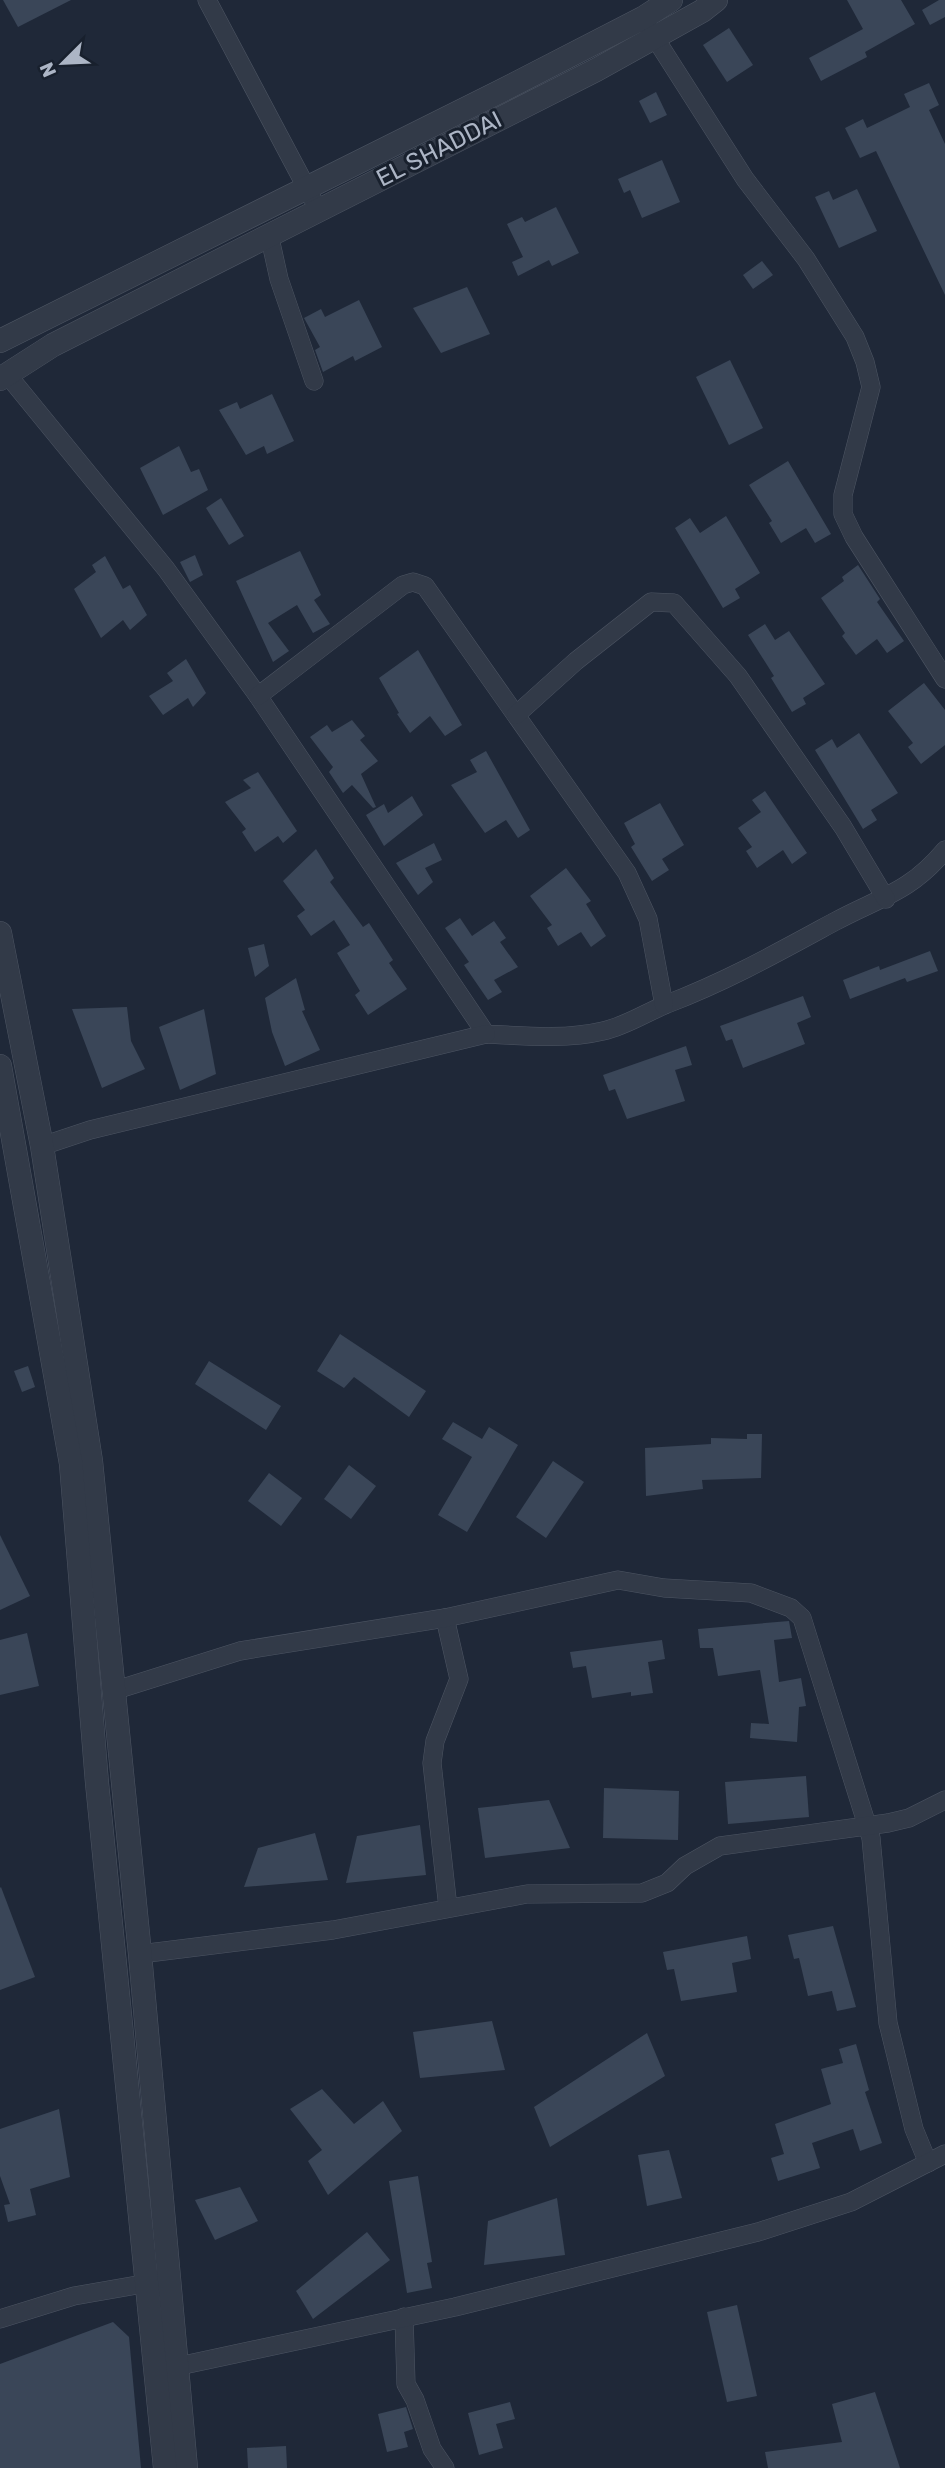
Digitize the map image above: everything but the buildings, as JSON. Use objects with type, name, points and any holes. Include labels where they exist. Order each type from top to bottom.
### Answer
[{"type":"street","points":[[207,0],[317,210]]},
{"type":"street","points":[[0,341],[307,189],[643,18],[671,0]]},
{"type":"street","name":"EL SHADDAI","points":[[3,376],[158,290],[655,38],[716,0]]},
{"type":"street","points":[[643,18],[739,169],[806,259],[855,337],[870,387],[843,495],[843,514],[854,537],[945,679]]},
{"type":"street","points":[[269,234],[279,279],[314,382]]},
{"type":"street","points":[[3,376],[166,569],[258,696],[486,1034]]},
{"type":"street","points":[[258,696],[403,585],[413,582],[425,586],[627,873],[648,919],[664,1005]]},
{"type":"street","points":[[516,715],[576,661],[651,602],[674,603],[738,676],[843,827],[886,899]]},
{"type":"street","points":[[42,1146],[90,1130],[486,1034],[575,1036],[632,1022],[664,1005],[704,992],[857,910],[886,899],[931,866],[945,850]]},
{"type":"street","points":[[0,933],[42,1146],[81,1463],[113,1691],[140,1954],[156,2281]]},
{"type":"street","points":[[0,1066],[81,1463],[97,1783],[165,2369],[165,2468]]},
{"type":"street","points":[[113,1691],[240,1651],[445,1618],[618,1580],[664,1588],[751,1593],[791,1608],[802,1618],[871,1838],[888,2023],[915,2129],[928,2163]]},
{"type":"street","points":[[445,1618],[459,1679],[435,1741],[432,1763],[448,1909]]},
{"type":"street","points":[[140,1954],[333,1930],[527,1894],[642,1893],[667,1883],[685,1866],[720,1846],[909,1818],[945,1800]]},
{"type":"street","points":[[165,2369],[404,2317],[758,2232],[851,2202],[945,2154]]},
{"type":"street","points":[[0,2319],[74,2296],[156,2281]]},
{"type":"street","points":[[404,2317],[406,2384],[415,2400],[432,2449],[445,2468]]},
{"type":"street","points":[[165,2369],[186,2468]]}]
